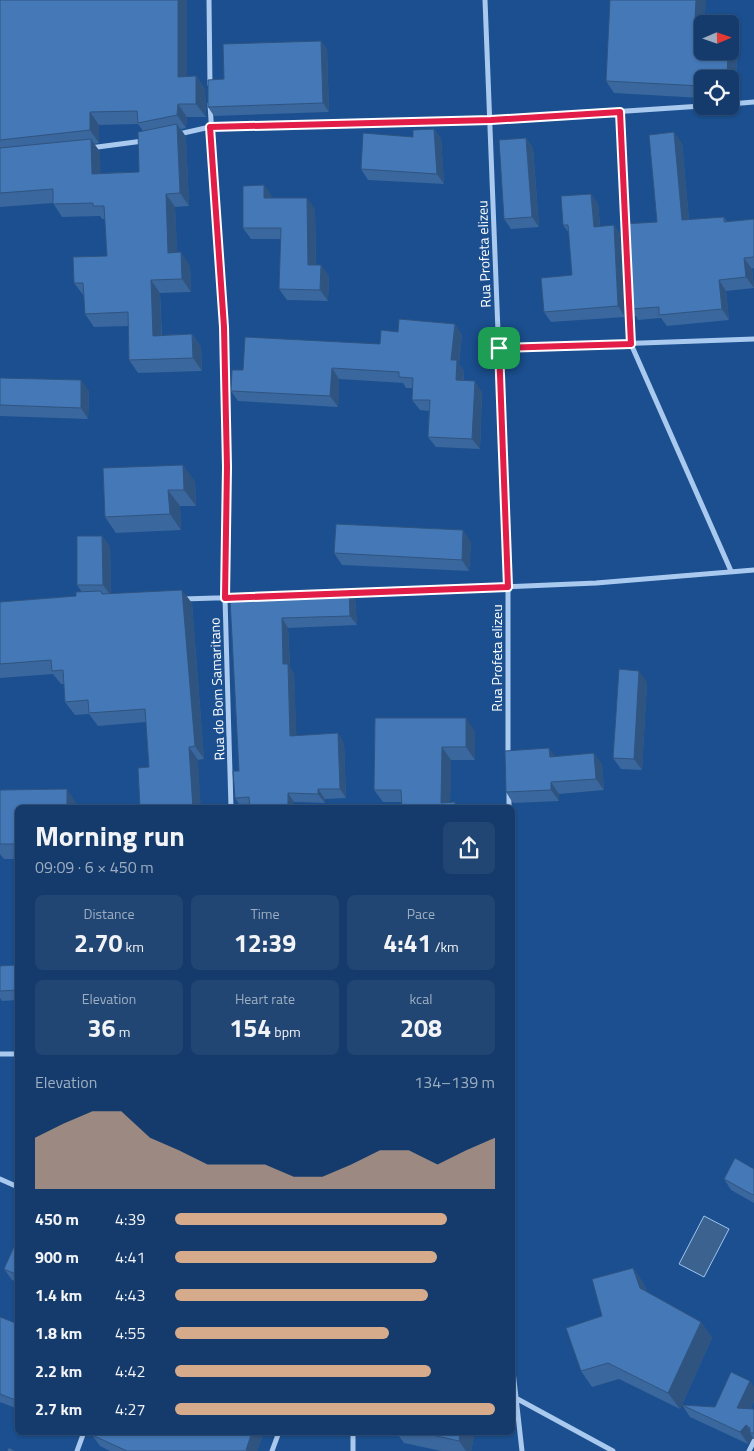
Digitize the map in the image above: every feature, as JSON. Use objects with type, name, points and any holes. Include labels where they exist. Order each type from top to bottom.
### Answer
[{"type":"street","points":[[209,0],[210,88]]},
{"type":"street","name":"Rua Profeta elizeu","points":[[485,0],[508,587],[508,761]]},
{"type":"street","name":"Rua do Bom Samaritano","points":[[210,98],[210,127],[224,327],[227,467],[225,598],[231,805]]},
{"type":"street","points":[[739,103],[754,102]]},
{"type":"street","points":[[172,135],[210,127],[491,120],[694,107]]},
{"type":"street","points":[[620,112],[626,238]]},
{"type":"street","points":[[86,149],[154,139]]},
{"type":"street","points":[[629,296],[631,344],[731,571]]},
{"type":"street","points":[[499,348],[754,339]]},
{"type":"street","points":[[342,594],[596,583],[754,570]]},
{"type":"street","points":[[176,599],[284,596]]},
{"type":"street","points":[[509,780],[509,805]]},
{"type":"street","points":[[0,1054],[15,1054]]},
{"type":"street","points":[[0,1179],[15,1186]]},
{"type":"street","points":[[515,1398],[613,1451]]},
{"type":"street","points":[[515,1404],[522,1451]]},
{"type":"street","points":[[77,1451],[83,1435]]},
{"type":"street","points":[[272,1451],[278,1435]]},
{"type":"street","points":[[352,1435],[354,1451]]},
{"type":"street","points":[[750,1451],[754,1441]]},
{"type":"water","points":[[704,1216],[729,1229],[704,1277],[679,1264]]},
{"type":"building","points":[[0,0],[178,0],[178,77],[196,76],[196,104],[178,104],[177,115],[138,123],[137,111],[90,112],[90,130],[0,140]]},
{"type":"building","points":[[610,0],[696,0],[694,60],[728,60],[727,70],[694,70],[694,86],[606,81]]},
{"type":"building","points":[[321,41],[323,103],[208,107],[208,80],[224,79],[223,44]]},
{"type":"building","points":[[177,124],[180,193],[166,194],[168,253],[181,252],[182,279],[151,280],[153,336],[192,334],[193,358],[129,360],[128,312],[85,314],[83,283],[74,283],[73,257],[107,256],[104,206],[93,206],[93,203],[53,204],[53,189],[0,193],[0,148],[91,139],[92,174],[139,172],[138,132]]},
{"type":"building","points":[[434,129],[437,174],[361,169],[363,133],[413,137],[413,130]]},
{"type":"building","points":[[674,132],[682,220],[724,217],[724,222],[754,219],[754,257],[744,258],[746,277],[719,280],[722,309],[659,315],[659,307],[631,309],[630,305],[626,305],[623,224],[657,222],[649,135]]},
{"type":"building","points":[[526,138],[532,217],[504,219],[499,140]]},
{"type":"building","points":[[264,185],[264,198],[307,198],[308,265],[321,265],[320,290],[279,289],[281,228],[243,228],[243,186]]},
{"type":"building","points":[[591,194],[594,227],[614,225],[618,306],[544,312],[541,278],[572,275],[568,225],[563,225],[561,196]]},
{"type":"building","points":[[399,319],[455,324],[451,360],[457,360],[456,380],[475,381],[472,439],[428,437],[430,400],[412,400],[413,378],[399,377],[399,372],[332,368],[330,396],[231,391],[232,370],[243,370],[245,337],[380,344],[381,330],[398,332]]},
{"type":"building","points":[[0,378],[81,380],[81,408],[0,405]]},
{"type":"building","points":[[183,465],[184,490],[168,490],[170,514],[105,517],[103,468]]},
{"type":"building","points":[[336,524],[463,530],[462,560],[334,553]]},
{"type":"building","points":[[77,536],[102,536],[103,585],[77,585]]},
{"type":"building","points":[[349,589],[350,616],[282,618],[283,664],[288,664],[290,736],[338,733],[340,789],[318,789],[318,794],[288,793],[288,805],[250,805],[249,797],[235,798],[233,771],[239,771],[230,599],[271,597],[271,591]]},
{"type":"building","points":[[182,590],[195,746],[189,747],[193,805],[140,805],[138,768],[149,767],[145,709],[89,713],[88,700],[65,702],[63,670],[52,671],[51,660],[0,664],[0,602],[76,596],[76,592],[101,591],[102,594]]},
{"type":"building","points":[[619,669],[639,671],[634,759],[613,758]]},
{"type":"building","points":[[375,718],[466,718],[466,747],[442,747],[441,803],[455,802],[455,805],[402,805],[401,790],[374,790]]},
{"type":"building","points":[[549,748],[550,757],[594,753],[596,779],[551,782],[551,790],[506,792],[505,751]]},
{"type":"building","points":[[67,789],[67,805],[15,805],[15,844],[0,844],[0,790]]},
{"type":"building","points":[[15,965],[15,990],[0,991],[0,966]]},
{"type":"building","points":[[735,1158],[754,1169],[753,1195],[724,1179]]},
{"type":"building","points":[[15,1245],[15,1274],[4,1269]]},
{"type":"building","points":[[633,1268],[640,1288],[701,1322],[668,1393],[608,1363],[581,1371],[566,1328],[602,1316],[592,1279]]},
{"type":"building","points":[[0,1317],[15,1323],[15,1400],[0,1394]]},
{"type":"building","points":[[731,1372],[750,1381],[737,1408],[754,1409],[754,1433],[750,1433],[750,1428],[746,1425],[740,1432],[682,1405],[715,1407]]},
{"type":"building","points":[[92,1435],[251,1435],[246,1450],[249,1451],[127,1451]]},
{"type":"building","points":[[432,1435],[460,1435],[459,1441]]},
{"type":"route","points":[[620,112],[631,344],[499,348],[508,587],[225,598],[227,467],[224,327],[210,127],[491,120],[620,112]]}]
